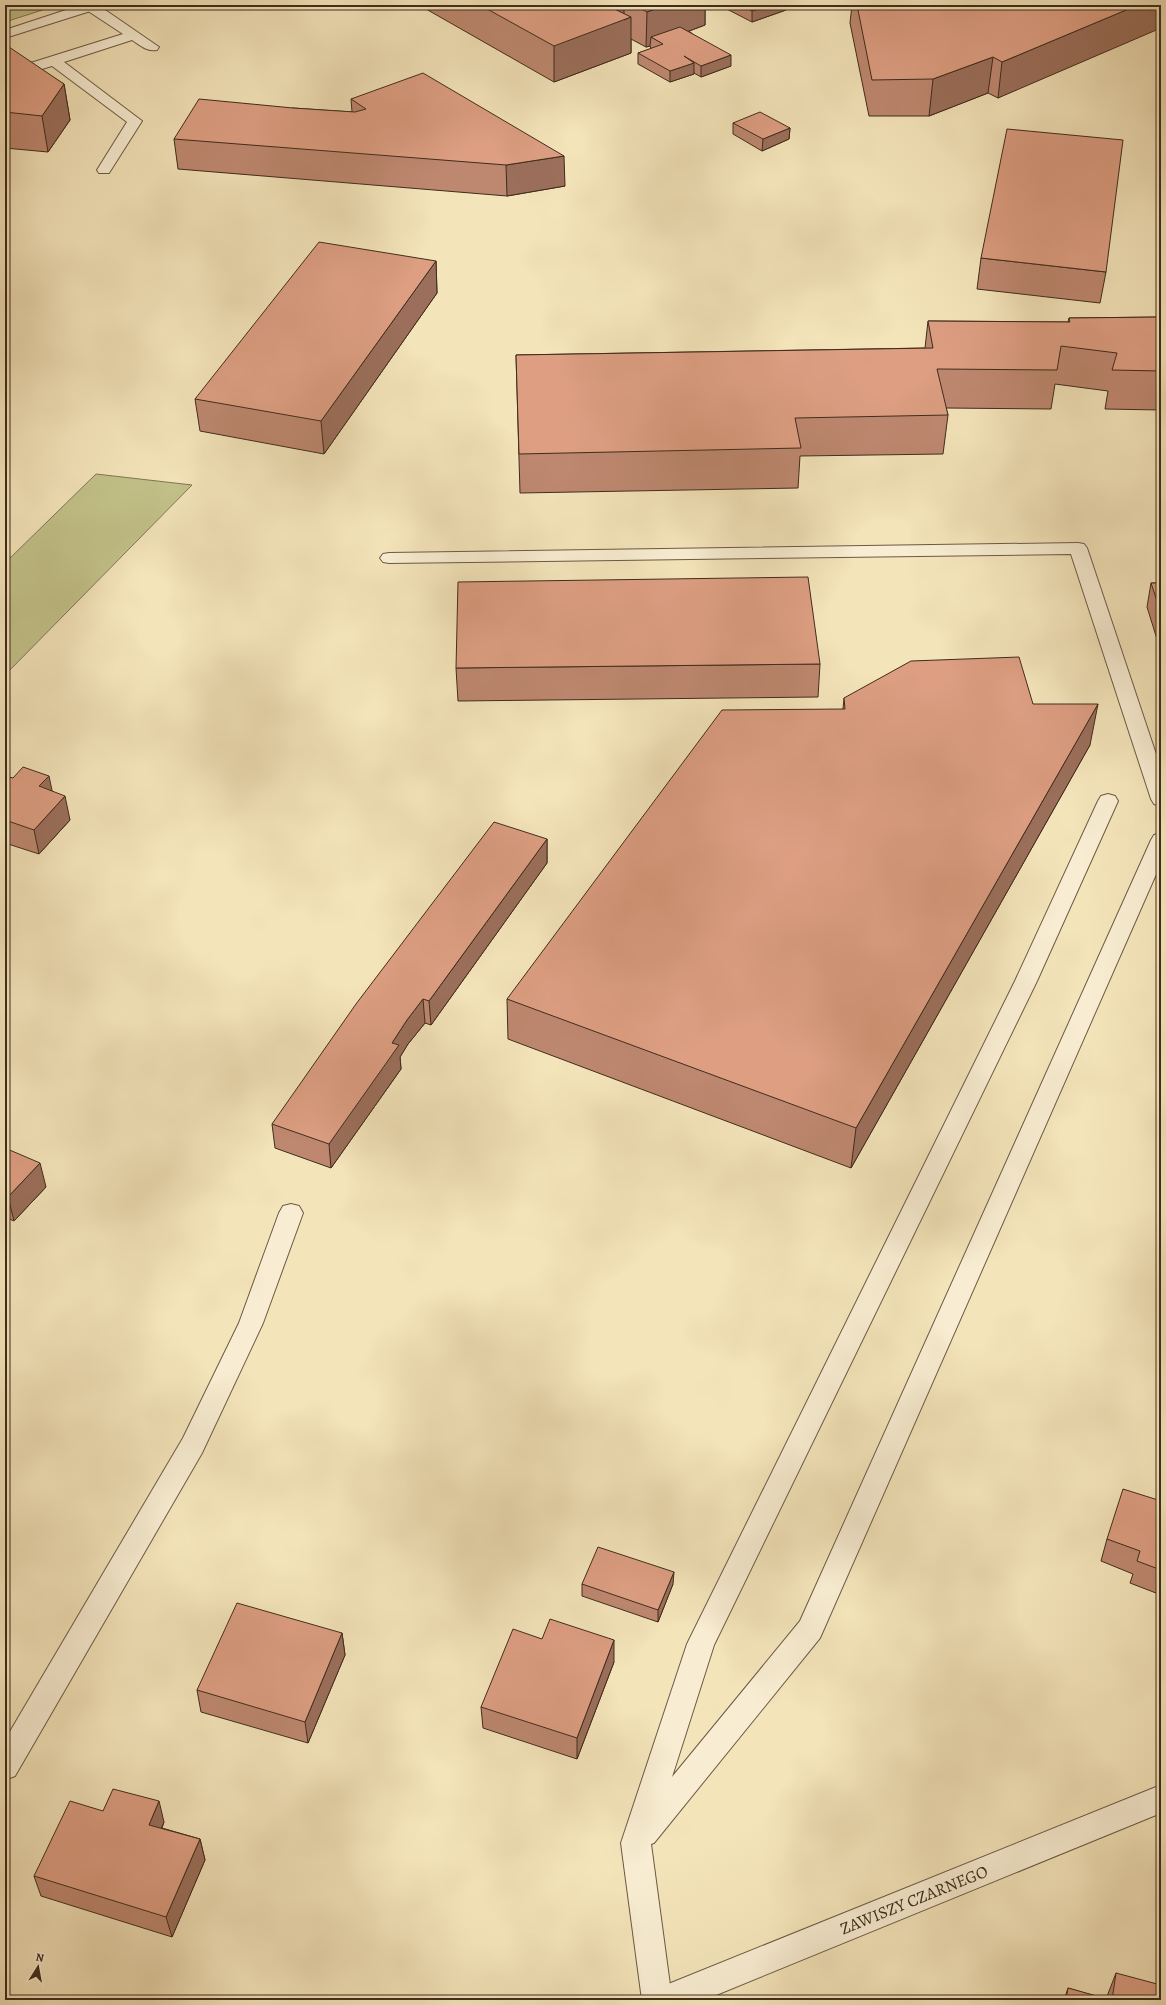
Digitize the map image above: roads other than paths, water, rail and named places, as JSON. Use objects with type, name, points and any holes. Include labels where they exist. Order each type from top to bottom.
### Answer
[{"type":"street","points":[[5,34],[93,6],[152,47]]},
{"type":"street","points":[[5,76],[133,35]]},
{"type":"street","points":[[53,60],[134,121],[104,170]]},
{"type":"street","points":[[389,558],[1078,548],[1161,799]]},
{"type":"street","points":[[658,2000],[636,1843],[701,1644],[1026,981],[1108,801]]},
{"type":"street","points":[[636,1843],[810,1629],[1161,840]]},
{"type":"street","points":[[5,1767],[194,1445],[251,1324],[291,1213]]},
{"type":"street","name":"ZAWISZY CZARNEGO","points":[[667,2000],[1161,1799]]}]
